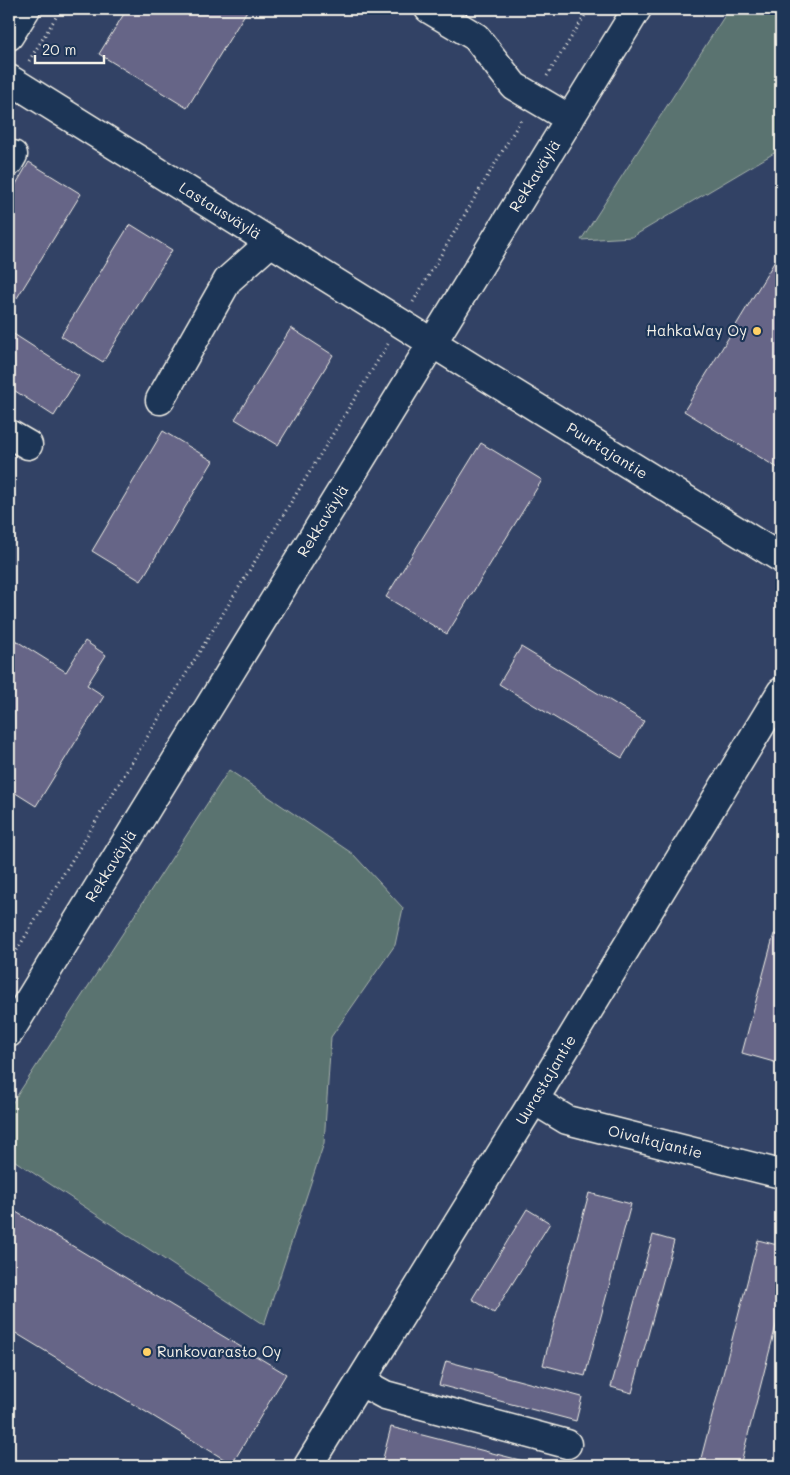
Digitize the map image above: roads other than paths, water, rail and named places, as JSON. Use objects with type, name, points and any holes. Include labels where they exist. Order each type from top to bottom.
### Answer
[{"type":"street","points":[[9,36],[26,9]]},
{"type":"street","points":[[429,9],[476,36],[514,86],[570,119]]},
{"type":"street","name":"Rekkaväylä","points":[[9,1033],[637,9]]},
{"type":"street","name":"Lastausväylä","points":[[12,81],[432,343]]},
{"type":"street","points":[[160,400],[228,280],[271,242]]},
{"type":"street","name":"Puurtajantie","points":[[432,343],[781,558]]},
{"type":"street","name":"Uurastajantie","points":[[308,1466],[534,1100],[781,692]]},
{"type":"street","name":"Oivaltajantie","points":[[534,1100],[566,1120],[781,1174]]},
{"type":"street","points":[[361,1382],[385,1395],[567,1444]]},
{"type":"place","name":"HahkaWay Oy","points":[[757,331]]},
{"type":"place","name":"Runkovarasto Oy","points":[[147,1352]]}]
